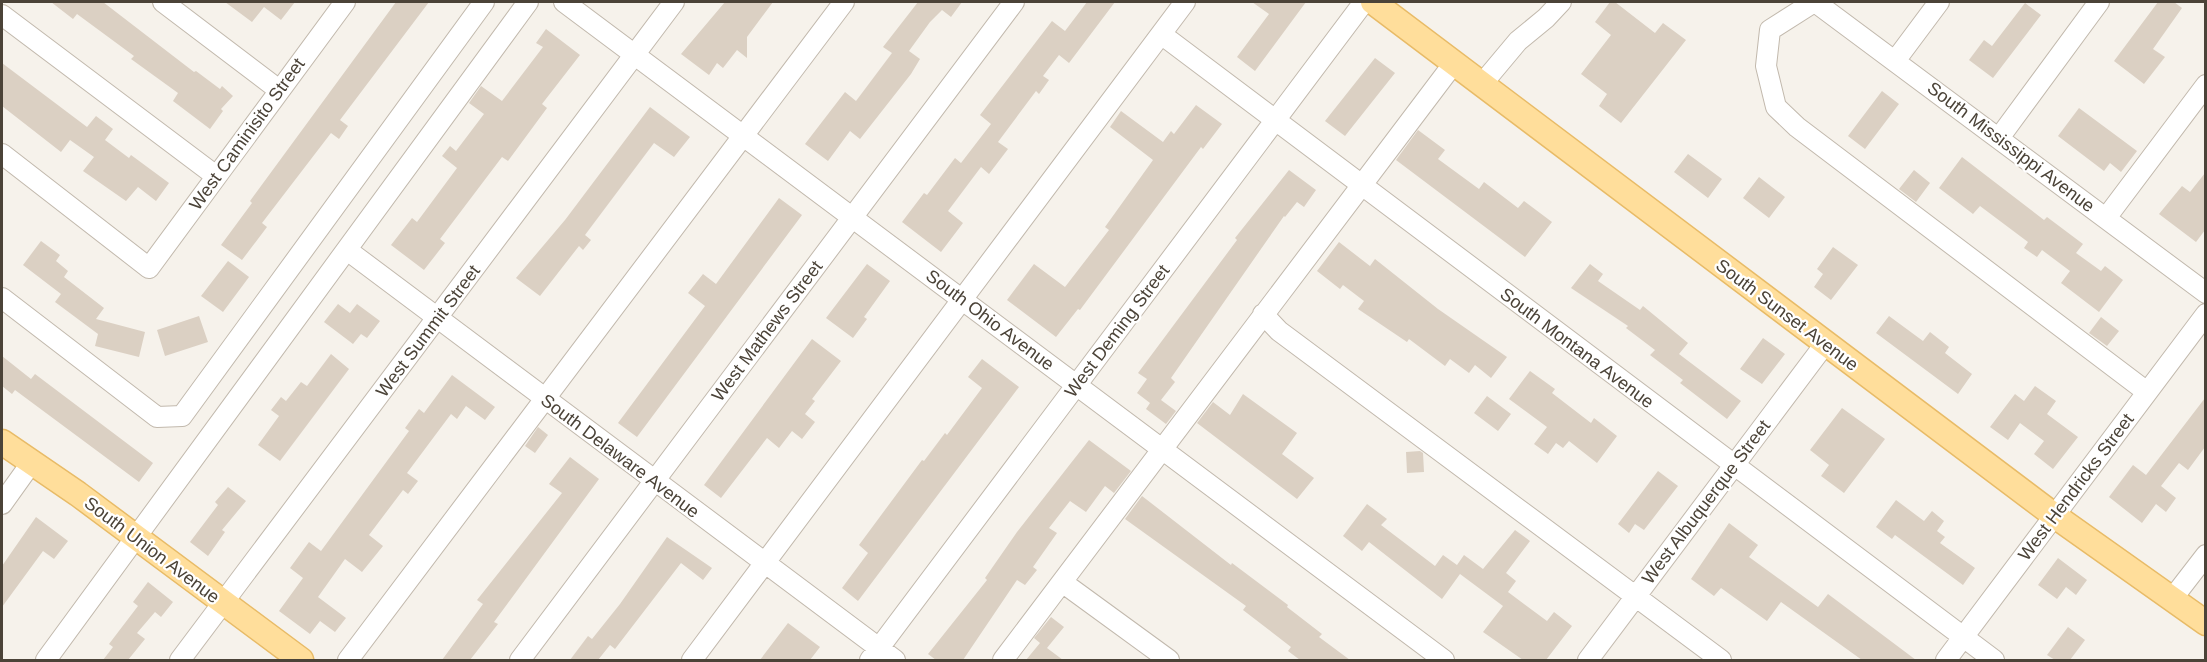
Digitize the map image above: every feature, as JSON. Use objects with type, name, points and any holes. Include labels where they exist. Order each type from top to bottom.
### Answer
[{"type":"main road","name":"South Sunset Avenue","points":[[1373,2],[2055,516],[2205,623]]},
{"type":"main road","name":"South Union Avenue","points":[[2,442],[301,660]]},
{"type":"street","points":[[163,2],[279,90]]},
{"type":"street","name":"West Caminisito Street","points":[[2,154],[150,268],[345,2]]},
{"type":"street","points":[[2,298],[157,417],[182,416],[484,2]]},
{"type":"street","points":[[46,660],[528,2]]},
{"type":"street","name":"South Ohio Avenue","points":[[564,2],[1444,660]]},
{"type":"street","name":"West Summit Street","points":[[180,660],[674,2]]},
{"type":"street","points":[[348,660],[844,2]]},
{"type":"street","name":"West Mathews Street","points":[[520,660],[1014,2]]},
{"type":"street","points":[[692,660],[1185,2]]},
{"type":"street","name":"West Deming Street","points":[[881,657],[1077,385],[1364,2]]},
{"type":"street","points":[[1482,84],[1518,40],[1546,18],[1561,2]]},
{"type":"street","points":[[1815,2],[1770,30],[1766,66],[1776,107],[1797,127],[2147,392]]},
{"type":"street","name":"South Mississippi Avenue","points":[[1815,2],[2205,293]]},
{"type":"street","points":[[1895,61],[1939,2]]},
{"type":"street","points":[[1999,138],[2099,2]]},
{"type":"street","points":[[2,15],[216,176]]},
{"type":"street","name":"South Montana Avenue","points":[[1161,34],[1994,660]]},
{"type":"street","points":[[1003,660],[1454,63]]},
{"type":"street","points":[[2106,218],[2205,85]]},
{"type":"street","name":"South Delaware Avenue","points":[[347,250],[764,564],[881,657]]},
{"type":"street","points":[[1263,314],[1298,346],[1721,660]]},
{"type":"street","name":"West Hendricks Street","points":[[1947,660],[2205,314]]},
{"type":"street","name":"West Albuquerque Street","points":[[1588,660],[1825,344]]},
{"type":"street","points":[[2,504],[32,462]]},
{"type":"street","points":[[2172,599],[2205,555]]},
{"type":"street","points":[[1062,582],[1169,660]]},
{"type":"building","points":[[51,2],[103,2],[194,72],[196,71],[220,89],[222,86],[233,96],[221,109],[223,111],[210,129],[173,101],[178,93],[131,59],[134,56],[77,14],[73,19]]},
{"type":"building","points":[[225,2],[295,2],[281,20],[264,7],[252,22]]},
{"type":"building","points":[[396,2],[429,2],[340,120],[348,126],[339,139],[331,133],[262,223],[267,227],[242,260],[221,245],[252,203],[250,201]]},
{"type":"building","points":[[725,2],[773,2],[747,37],[747,58],[737,50],[723,68],[717,63],[709,75],[681,54]]},
{"type":"building","points":[[918,2],[962,2],[951,17],[942,10],[930,22],[909,51],[920,59],[911,74],[860,139],[850,131],[828,161],[805,144],[845,92],[856,101],[892,53],[883,47]]},
{"type":"building","points":[[1087,2],[1115,2],[1069,63],[1059,55],[1043,76],[1049,80],[1039,94],[1036,91],[998,142],[1008,149],[989,174],[981,167],[948,211],[963,223],[941,252],[902,222],[924,193],[927,195],[955,158],[961,163],[991,124],[980,115],[1052,21],[1065,31]]},
{"type":"building","points":[[1252,2],[1306,2],[1255,71],[1237,57],[1269,14]]},
{"type":"building","points":[[1610,2],[1615,2],[1655,33],[1663,23],[1686,40],[1621,123],[1599,106],[1607,94],[1581,74],[1611,35],[1595,22]]},
{"type":"building","points":[[2158,2],[2174,2],[2182,8],[2153,49],[2165,57],[2144,84],[2114,61]]},
{"type":"building","points":[[2025,3],[2041,15],[1993,78],[1969,60],[1984,40],[1992,46]]},
{"type":"building","points":[[546,29],[580,55],[542,104],[547,108],[508,161],[502,157],[440,239],[445,243],[424,270],[391,245],[412,218],[417,222],[457,168],[442,156],[450,146],[456,151],[484,114],[469,103],[481,86],[502,101],[543,47],[536,43]]},
{"type":"building","points":[[1375,58],[1395,73],[1345,136],[1325,121]]},
{"type":"building","points":[[2,63],[87,127],[96,116],[113,129],[105,140],[129,158],[131,155],[169,183],[156,201],[138,187],[126,201],[83,171],[94,157],[70,140],[61,152],[2,106]]},
{"type":"building","points":[[1882,91],[1899,104],[1865,149],[1848,136]]},
{"type":"building","points":[[1196,105],[1222,124],[1203,149],[1201,147],[1080,310],[1078,309],[1056,337],[1007,300],[1034,264],[1065,287],[1109,230],[1105,227],[1153,160],[1110,127],[1121,111],[1163,142],[1171,131],[1174,134]]},
{"type":"building","points":[[650,107],[690,137],[674,157],[654,143],[585,235],[591,240],[583,250],[579,246],[540,296],[516,278],[565,220]]},
{"type":"building","points":[[2079,108],[2137,151],[2121,172],[2110,163],[2104,171],[2058,136]]},
{"type":"building","points":[[1418,130],[1445,150],[1438,159],[1479,189],[1484,182],[1518,208],[1524,201],[1552,222],[1525,257],[1396,160]]},
{"type":"building","points":[[1688,154],[1722,179],[1708,198],[1674,172]]},
{"type":"building","points":[[1962,157],[2044,220],[2047,217],[2083,244],[2076,253],[2101,271],[2105,266],[2123,280],[2099,312],[2061,283],[2070,271],[2042,250],[2037,257],[2024,248],[2028,242],[1980,206],[1973,214],[1939,188]]},
{"type":"building","points":[[1289,170],[1316,190],[1304,207],[1297,202],[1284,216],[1171,378],[1175,382],[1161,400],[1176,411],[1166,424],[1146,409],[1150,403],[1137,393],[1147,379],[1138,373],[1237,240],[1235,238]]},
{"type":"building","points":[[1914,170],[1930,183],[1916,202],[1899,189]]},
{"type":"building","points":[[2205,173],[2205,230],[2196,242],[2159,214],[2182,186],[2190,192]]},
{"type":"building","points":[[1759,177],[1785,197],[1769,218],[1743,198]]},
{"type":"building","points":[[779,198],[802,215],[637,437],[618,423],[705,306],[688,293],[703,274],[716,284]]},
{"type":"building","points":[[41,241],[60,255],[56,261],[68,271],[64,277],[104,308],[96,319],[145,332],[139,357],[95,346],[98,334],[55,302],[61,294],[23,265]]},
{"type":"building","points":[[1339,242],[1370,266],[1375,259],[1438,309],[1507,357],[1491,378],[1475,365],[1469,373],[1450,359],[1445,366],[1409,339],[1407,342],[1358,309],[1364,301],[1343,285],[1340,289],[1317,271]]},
{"type":"building","points":[[1833,247],[1858,265],[1831,300],[1814,287],[1823,274],[1817,269]]},
{"type":"building","points":[[228,261],[249,277],[223,312],[201,296]]},
{"type":"building","points":[[867,264],[890,281],[864,317],[867,319],[853,338],[826,318]]},
{"type":"building","points":[[1590,264],[1603,274],[1598,281],[1640,310],[1643,306],[1688,343],[1679,354],[1741,401],[1727,419],[1680,383],[1683,380],[1650,355],[1655,350],[1626,328],[1628,326],[1571,288]]},
{"type":"building","points":[[338,304],[350,313],[357,304],[380,321],[367,338],[361,334],[353,344],[324,322]]},
{"type":"building","points":[[199,316],[208,342],[165,356],[157,330]]},
{"type":"building","points":[[1889,316],[1923,341],[1930,332],[1949,347],[1945,353],[1972,374],[1958,394],[1876,333]]},
{"type":"building","points":[[2101,317],[2119,331],[2107,346],[2089,333]]},
{"type":"building","points":[[1763,338],[1785,354],[1762,384],[1740,369]]},
{"type":"building","points":[[812,339],[841,361],[812,399],[815,401],[805,414],[815,422],[802,439],[792,431],[779,448],[767,438],[721,498],[704,485]]},
{"type":"building","points":[[331,354],[349,369],[280,461],[258,445],[279,416],[271,410],[281,397],[286,401],[301,382],[307,386]]},
{"type":"building","points":[[2,356],[31,379],[35,374],[153,463],[139,482],[15,390],[12,394],[2,386]]},
{"type":"building","points":[[982,359],[1019,387],[858,601],[842,588],[868,553],[859,545],[922,460],[924,461],[945,433],[947,435],[982,388],[968,377]]},
{"type":"building","points":[[1530,371],[1555,389],[1552,393],[1591,423],[1594,418],[1617,436],[1597,463],[1569,441],[1563,448],[1556,443],[1548,454],[1534,444],[1547,427],[1509,399]]},
{"type":"building","points":[[452,375],[495,407],[485,420],[466,406],[457,419],[451,414],[407,473],[418,481],[408,494],[403,490],[369,535],[383,546],[362,572],[345,559],[318,597],[346,618],[335,632],[320,621],[310,634],[279,611],[303,578],[290,568],[309,542],[321,551],[409,431],[405,428],[419,409],[424,413]]},
{"type":"building","points":[[2035,386],[2056,401],[2047,414],[2078,437],[2053,469],[2034,454],[2044,441],[2020,423],[2008,440],[1990,427],[2015,394],[2024,401]]},
{"type":"building","points":[[1243,394],[1297,433],[1282,454],[1314,478],[1297,499],[1197,423],[1213,402],[1230,415]]},
{"type":"building","points":[[1487,396],[1511,414],[1498,431],[1474,413]]},
{"type":"building","points":[[2205,398],[2205,447],[2188,470],[2179,463],[2161,486],[2176,498],[2166,512],[2156,504],[2142,523],[2109,497],[2133,465],[2146,475]]},
{"type":"building","points":[[1842,408],[1885,439],[1844,493],[1821,476],[1829,465],[1810,450]]},
{"type":"building","points":[[538,427],[548,435],[535,453],[525,446]]},
{"type":"building","points":[[1089,440],[1131,471],[1114,493],[1105,486],[1086,512],[1070,501],[1049,528],[1057,533],[1033,567],[1037,570],[1025,585],[1017,580],[963,660],[936,660],[928,654],[987,580],[985,578],[1017,532]]},
{"type":"building","points":[[1420,451],[1423,453],[1424,472],[1407,473],[1406,452]]},
{"type":"building","points":[[570,457],[599,479],[494,622],[498,624],[470,660],[442,660],[483,604],[477,600],[562,493],[549,484]]},
{"type":"building","points":[[1658,471],[1678,486],[1644,530],[1635,524],[1629,533],[1618,524]]},
{"type":"building","points":[[228,487],[246,501],[222,530],[225,532],[208,556],[190,542],[218,505],[215,502]]},
{"type":"building","points":[[1142,496],[1231,565],[1232,563],[1288,605],[1287,607],[1322,634],[1319,637],[1350,660],[1300,660],[1288,651],[1291,647],[1243,610],[1246,606],[1125,519]]},
{"type":"building","points":[[1896,500],[1924,521],[1932,511],[1944,521],[1937,531],[1945,537],[1940,543],[1975,568],[1963,585],[1895,535],[1892,539],[1876,527]]},
{"type":"building","points":[[1367,504],[1387,519],[1381,525],[1435,566],[1443,555],[1457,565],[1464,555],[1483,569],[1515,530],[1530,541],[1506,573],[1516,581],[1508,592],[1547,621],[1554,612],[1572,626],[1546,660],[1523,660],[1483,632],[1503,606],[1460,574],[1442,599],[1369,542],[1362,551],[1343,536]]},
{"type":"building","points":[[36,517],[68,541],[54,559],[43,551],[2,607],[2,566]]},
{"type":"building","points":[[1729,523],[1758,545],[1749,557],[1818,607],[1828,594],[1916,660],[1862,660],[1781,602],[1767,621],[1721,588],[1714,596],[1691,579]]},
{"type":"building","points":[[667,537],[712,568],[703,580],[681,563],[615,649],[610,645],[598,660],[570,660],[588,636],[592,639],[620,604]]},
{"type":"building","points":[[2058,558],[2087,580],[2076,595],[2066,587],[2057,599],[2038,585]]},
{"type":"building","points":[[148,582],[173,602],[161,617],[155,612],[137,633],[145,639],[128,660],[103,660],[113,647],[109,644],[138,606],[133,602]]},
{"type":"building","points":[[1051,617],[1064,627],[1047,648],[1063,660],[1026,660],[1040,643],[1034,638]]},
{"type":"building","points":[[788,623],[820,647],[810,660],[760,660]]},
{"type":"building","points":[[2068,627],[2085,640],[2070,660],[2055,660],[2047,655]]}]
